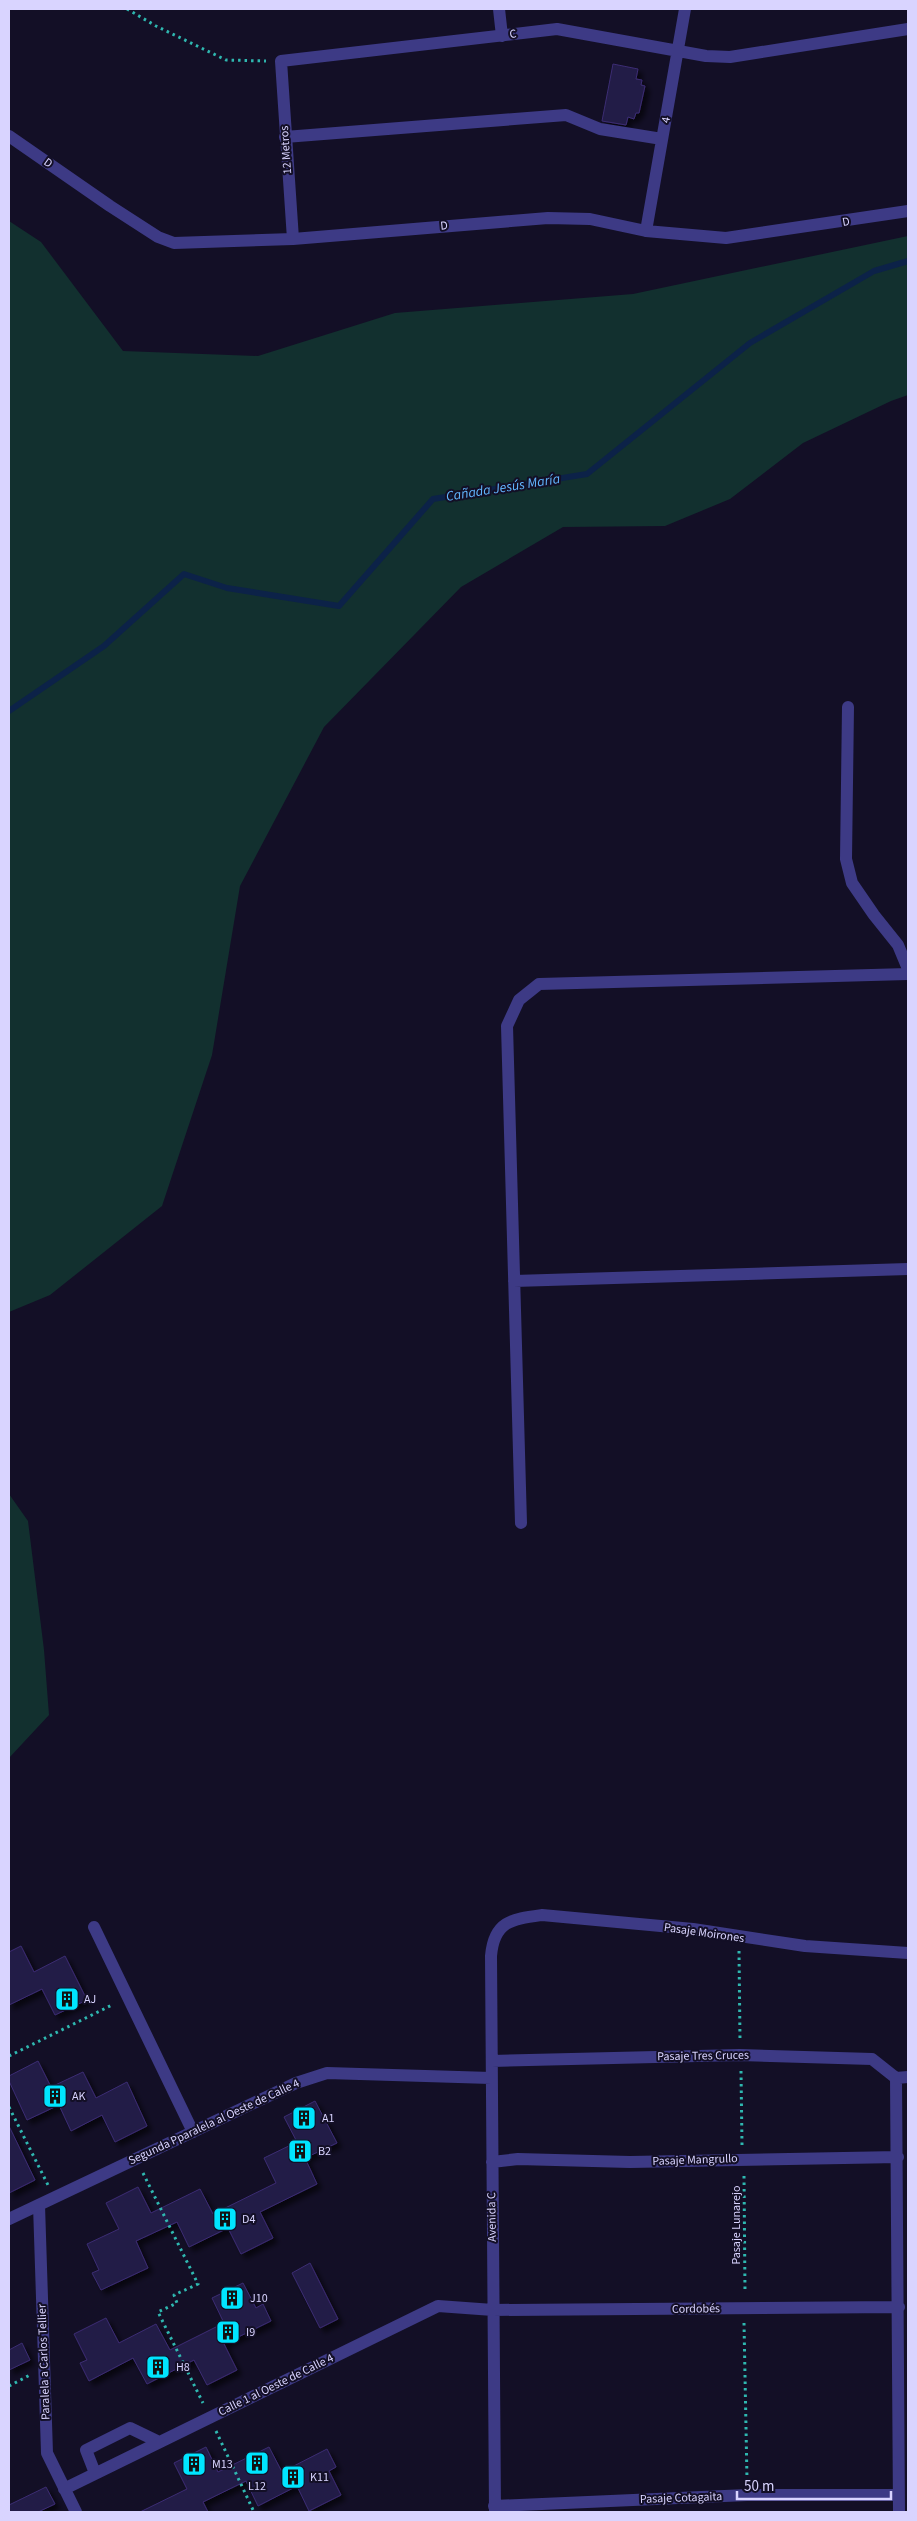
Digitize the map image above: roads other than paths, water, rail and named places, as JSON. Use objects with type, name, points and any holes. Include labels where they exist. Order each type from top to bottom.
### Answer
[{"type":"street","points":[[499,9],[502,36]]},
{"type":"street","name":"4","points":[[646,231],[685,9]]},
{"type":"street","name":"C","points":[[281,61],[557,29],[706,56],[730,57],[908,29]]},
{"type":"street","name":"12 Metros","points":[[281,61],[293,239]]},
{"type":"street","points":[[285,137],[566,115],[600,129],[662,139]]},
{"type":"street","name":"D","points":[[9,136],[110,206],[158,237],[174,243],[293,239],[548,218],[590,219],[646,231],[726,238],[908,211]]},
{"type":"street","points":[[848,707],[846,859],[852,884],[898,945],[908,969]]},
{"type":"street","points":[[521,1523],[507,1026],[519,1000],[539,984],[908,974]]},
{"type":"street","points":[[514,1281],[908,1270]]},
{"type":"street","name":"Pasaje Moirones","points":[[502,1926],[520,1918],[542,1915],[693,1929],[739,1938],[805,1946],[908,1953]]},
{"type":"street","name":"Avenida C","points":[[494,2509],[492,1939],[502,1926]]},
{"type":"street","points":[[94,1927],[193,2132]]},
{"type":"street","name":"Pasaje Tres Cruces","points":[[492,2061],[740,2055],[872,2059],[902,2078]]},
{"type":"street","name":"Segunda Pparalela al Oeste de Calle 4","points":[[9,2219],[296,2082],[327,2073],[491,2078]]},
{"type":"street","points":[[899,2512],[898,2157],[902,2078]]},
{"type":"street","name":"Pasaje Mangrullo","points":[[492,2162],[518,2159],[630,2162],[898,2157]]},
{"type":"street","name":"Paralela a Carlos Tellier","points":[[39,2205],[46,2453],[76,2512]]},
{"type":"street","name":"Calle 1 al Oeste de Calle 4","points":[[64,2489],[438,2306],[493,2310]]},
{"type":"street","name":"Cordobés","points":[[493,2310],[899,2307]]},
{"type":"street","points":[[96,2473],[86,2450],[130,2428],[159,2442]]},
{"type":"street","name":"Pasaje Cotagaita","points":[[494,2509],[747,2495],[898,2495]]},
{"type":"waterway","name":"Cañada Jesús María","points":[[9,711],[104,646],[184,574],[227,588],[339,606],[433,499],[587,474],[750,343],[874,271],[908,261]]},
{"type":"place","name":"AJ","points":[[67,1999]]},
{"type":"place","name":"AK","points":[[55,2096]]},
{"type":"place","name":"A1","points":[[304,2118]]},
{"type":"place","name":"B2","points":[[300,2151]]},
{"type":"place","name":"D4","points":[[225,2219]]},
{"type":"place","name":"J10","points":[[232,2298]]},
{"type":"place","name":"I9","points":[[228,2332]]},
{"type":"place","name":"H8","points":[[158,2367]]},
{"type":"place","name":"L12","points":[[257,2463]]},
{"type":"place","name":"M13","points":[[194,2464]]},
{"type":"place","name":"K11","points":[[293,2477]]}]
